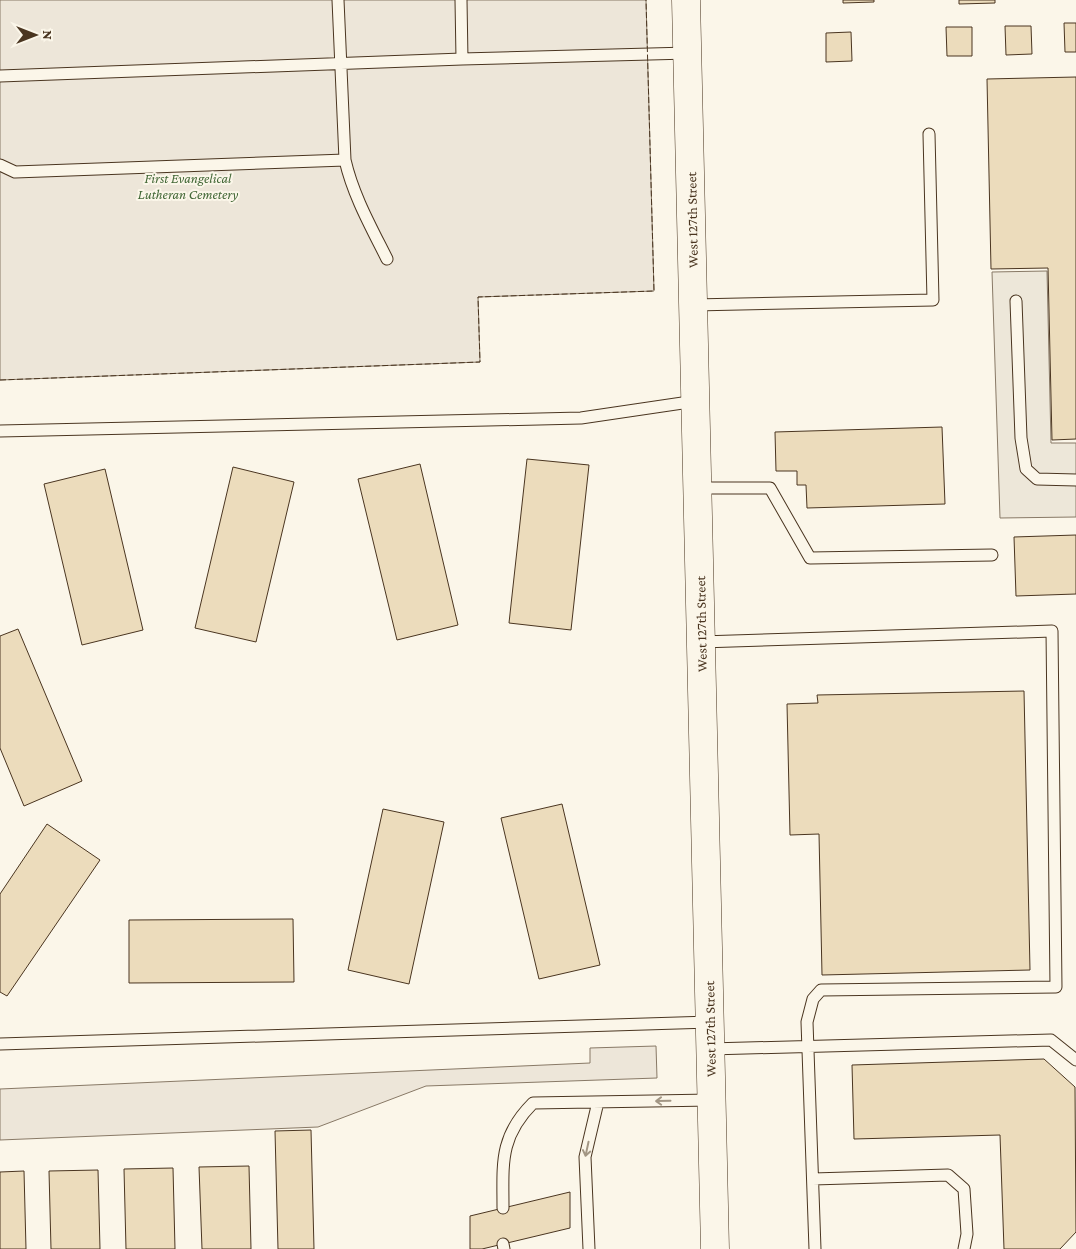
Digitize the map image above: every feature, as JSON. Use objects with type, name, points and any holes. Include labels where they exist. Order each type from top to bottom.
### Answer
[{"type":"main road","name":"West 127th Street","points":[[686,0],[715,1249]]},
{"type":"lane","points":[[338,0],[345,160],[349,178],[358,200],[387,259]]},
{"type":"lane","points":[[461,0],[462,59]]},
{"type":"lane","points":[[0,76],[340,63],[688,53]]},
{"type":"lane","points":[[694,305],[933,300],[928,134]]},
{"type":"lane","points":[[0,165],[15,172],[345,160]]},
{"type":"lane","points":[[1016,301],[1021,438],[1026,469],[1037,479],[1076,480]]},
{"type":"lane","points":[[0,431],[581,418],[696,401]]},
{"type":"lane","points":[[698,488],[770,488],[810,558],[992,555]]},
{"type":"lane","points":[[701,642],[1052,631],[1056,987],[821,990],[813,999],[807,1022],[815,1249]]},
{"type":"lane","points":[[0,1044],[710,1022]]},
{"type":"lane","points":[[710,1049],[808,1048],[1051,1040],[1076,1060]]},
{"type":"lane","points":[[503,1208],[503,1154],[512,1130],[522,1114],[533,1103],[711,1100]]},
{"type":"lane","points":[[589,1249],[585,1157],[598,1102]]},
{"type":"lane","points":[[813,1179],[948,1175],[964,1189],[967,1234],[964,1249]]},
{"type":"green space","name":"First Evangelical Lutheran Cemetery","points":[[0,0],[646,0],[654,291],[478,297],[480,362],[0,380]]},
{"type":"green space","points":[[656,1046],[657,1078],[426,1086],[318,1127],[0,1140],[0,1089],[590,1063],[590,1048]]},
{"type":"shaded area","points":[[1047,271],[1051,443],[1076,443],[1076,517],[1000,518],[992,272]]},
{"type":"building","points":[[843,0],[874,0],[874,2],[843,3]]},
{"type":"building","points":[[959,0],[995,0],[995,3],[959,4]]},
{"type":"building","points":[[1064,23],[1076,23],[1076,52],[1065,52]]},
{"type":"building","points":[[1005,26],[1031,26],[1032,54],[1006,55]]},
{"type":"building","points":[[946,27],[972,27],[972,56],[947,56]]},
{"type":"building","points":[[851,32],[852,61],[826,62],[826,33]]},
{"type":"building","points":[[1076,77],[1076,439],[1052,440],[1048,268],[991,269],[987,79]]},
{"type":"building","points":[[942,427],[945,504],[807,508],[806,485],[797,485],[797,471],[776,471],[775,432]]},
{"type":"building","points":[[527,459],[589,465],[571,630],[509,623]]},
{"type":"building","points":[[420,464],[458,625],[397,640],[358,479]]},
{"type":"building","points":[[233,467],[294,482],[256,642],[195,628]]},
{"type":"building","points":[[105,469],[143,630],[82,645],[44,484]]},
{"type":"building","points":[[1076,535],[1076,594],[1016,596],[1014,537]]},
{"type":"building","points":[[18,629],[82,781],[24,806],[0,748],[0,636]]},
{"type":"building","points":[[1024,691],[1030,970],[822,975],[819,834],[790,835],[787,704],[818,703],[817,695]]},
{"type":"building","points":[[562,804],[600,965],[539,979],[501,818]]},
{"type":"building","points":[[383,809],[444,822],[409,984],[348,970]]},
{"type":"building","points":[[47,824],[100,860],[7,996],[0,992],[0,894]]},
{"type":"building","points":[[293,919],[294,982],[129,983],[129,920]]},
{"type":"building","points":[[1044,1059],[1075,1087],[1076,1232],[1060,1249],[1004,1249],[1000,1135],[854,1139],[852,1065]]},
{"type":"building","points":[[311,1130],[314,1249],[278,1249],[275,1131]]},
{"type":"building","points":[[249,1166],[251,1249],[202,1249],[199,1167]]},
{"type":"building","points":[[173,1168],[175,1249],[126,1249],[124,1169]]},
{"type":"building","points":[[98,1170],[100,1249],[51,1249],[49,1171]]},
{"type":"building","points":[[24,1171],[26,1249],[0,1249],[0,1172]]},
{"type":"building","points":[[570,1192],[570,1228],[482,1249],[470,1249],[470,1216]]},
{"type":"fence","points":[[0,380],[480,362],[478,297],[654,291],[646,0]]}]
